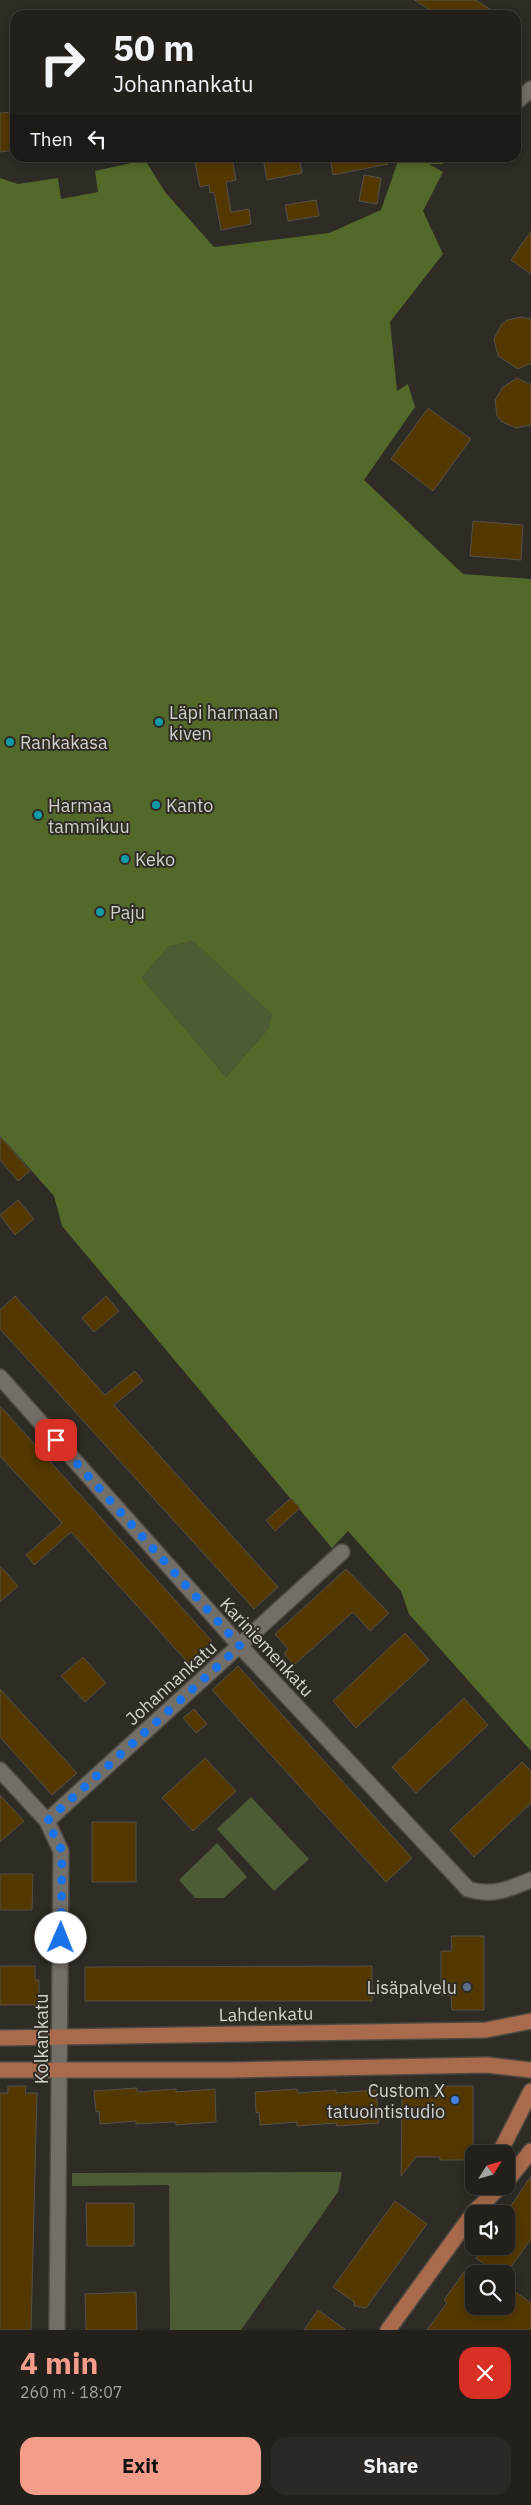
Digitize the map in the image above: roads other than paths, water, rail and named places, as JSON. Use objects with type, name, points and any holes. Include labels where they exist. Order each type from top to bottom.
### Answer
[{"type":"main road","name":"Lahdenkatu","points":[[0,2038],[486,2030],[531,2022]]},
{"type":"main road","points":[[0,2070],[60,2071],[487,2065],[531,2070]]},
{"type":"main road","points":[[504,2145],[531,2091]]},
{"type":"main road","points":[[515,2171],[531,2151]]},
{"type":"main road","points":[[482,2205],[492,2195]]},
{"type":"main road","points":[[388,2330],[465,2224]]},
{"type":"street","points":[[521,97],[531,88]]},
{"type":"street","name":"Kariniemenkatu","points":[[0,1378],[240,1646],[468,1888],[480,1893],[498,1893],[531,1880]]},
{"type":"street","name":"Johannankatu","points":[[47,1821],[342,1552]]},
{"type":"street","name":"Kolkankatu","points":[[0,1770],[47,1821],[62,1851],[57,2330]]},
{"type":"place","name":"Läpi harmaan kiven","points":[[159,722]]},
{"type":"place","name":"Rankakasa","points":[[10,742]]},
{"type":"place","name":"Kanto","points":[[156,805]]},
{"type":"place","name":"Harmaa tammikuu","points":[[38,815]]},
{"type":"place","name":"Keko","points":[[125,859]]},
{"type":"place","name":"Paju","points":[[100,912]]},
{"type":"place","name":"Lisäpalvelu","points":[[467,1987]]},
{"type":"place","name":"Custom X tatuointistudio","points":[[455,2100]]}]
